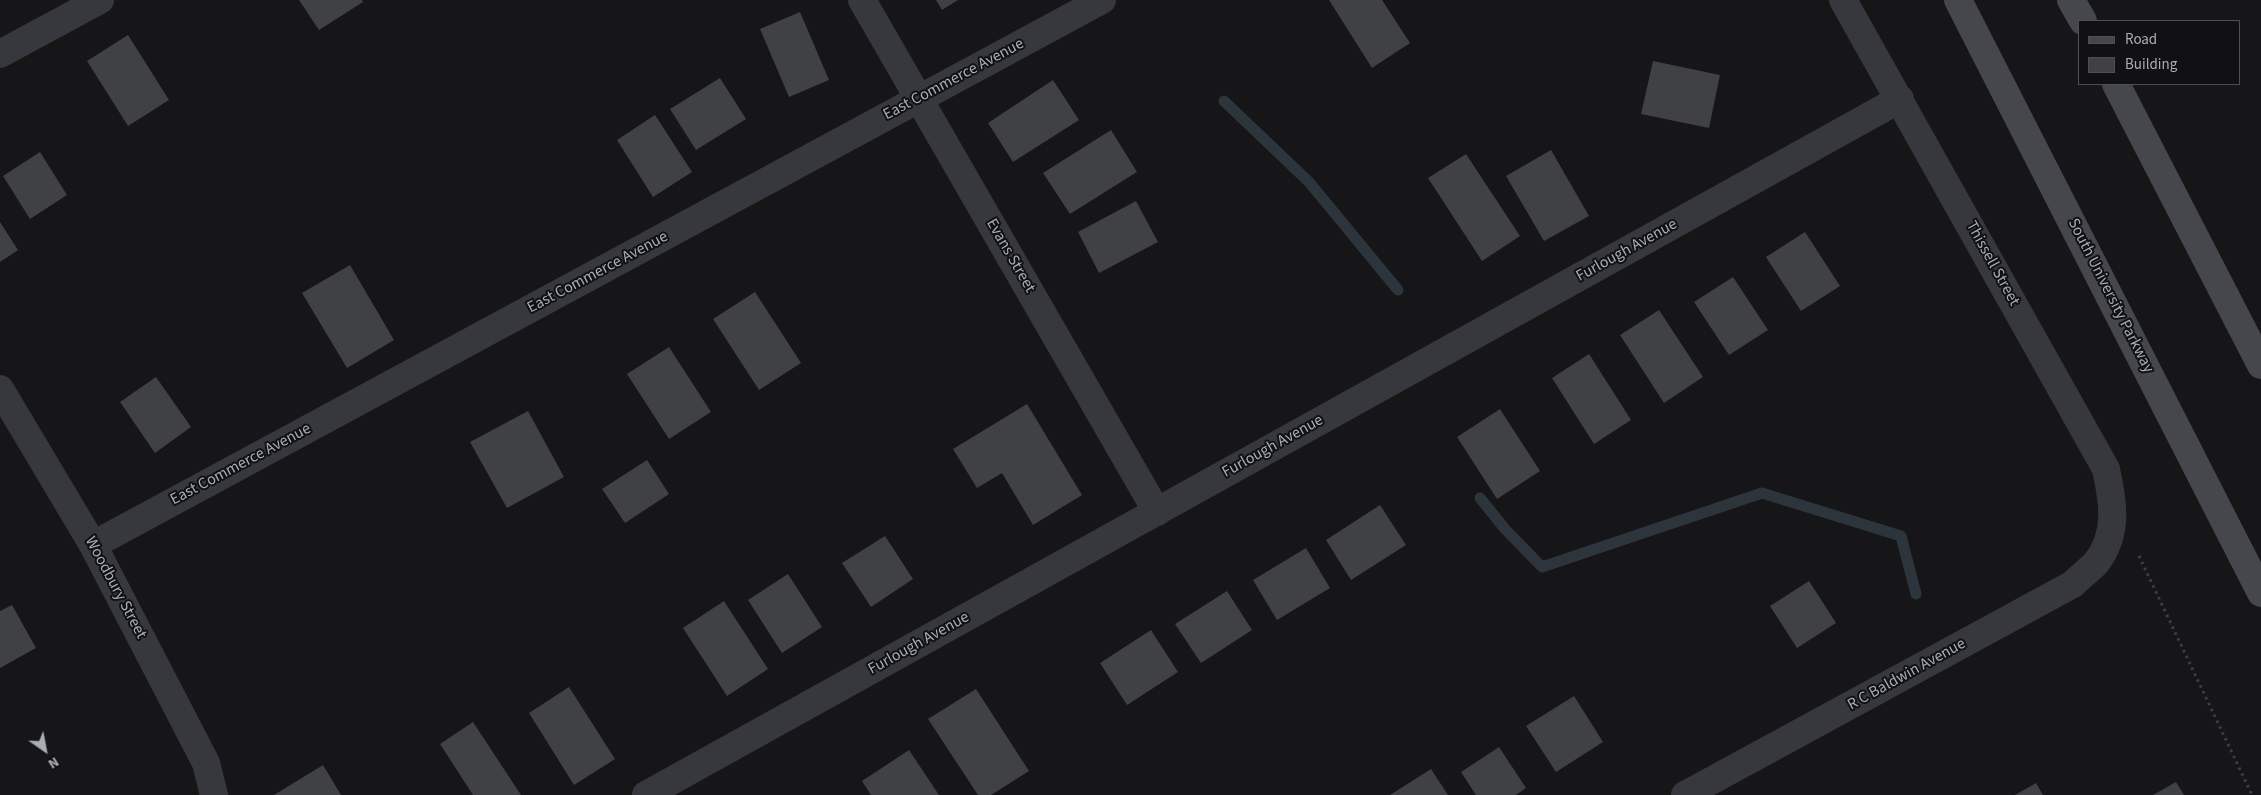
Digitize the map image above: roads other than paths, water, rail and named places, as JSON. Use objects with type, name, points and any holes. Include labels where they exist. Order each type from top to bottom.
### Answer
[{"type":"main road","name":"South University Parkway","points":[[1958,0],[2261,593]]},
{"type":"main road","points":[[2071,0],[2082,20]]},
{"type":"main road","points":[[2117,85],[2261,364]]},
{"type":"street","points":[[0,54],[100,0]]},
{"type":"street","name":"Evans Street","points":[[862,0],[1157,512]]},
{"type":"street","name":"East Commerce Avenue","points":[[93,545],[1102,0]]},
{"type":"street","name":"Thissell Street","points":[[1843,0],[2106,469],[2114,503],[2111,536]]},
{"type":"street","name":"Furlough Avenue","points":[[646,795],[1900,99]]},
{"type":"street","name":"Woodbury Street","points":[[0,389],[93,545],[206,763],[214,795]]},
{"type":"street","name":"R C Baldwin Avenue","points":[[1686,795],[2073,584],[2096,562],[2111,536]]},
{"type":"waterway","points":[[1224,101],[1309,182],[1398,290]]},
{"type":"waterway","points":[[1480,498],[1505,529],[1542,567],[1762,493],[1901,536],[1916,594]]}]
